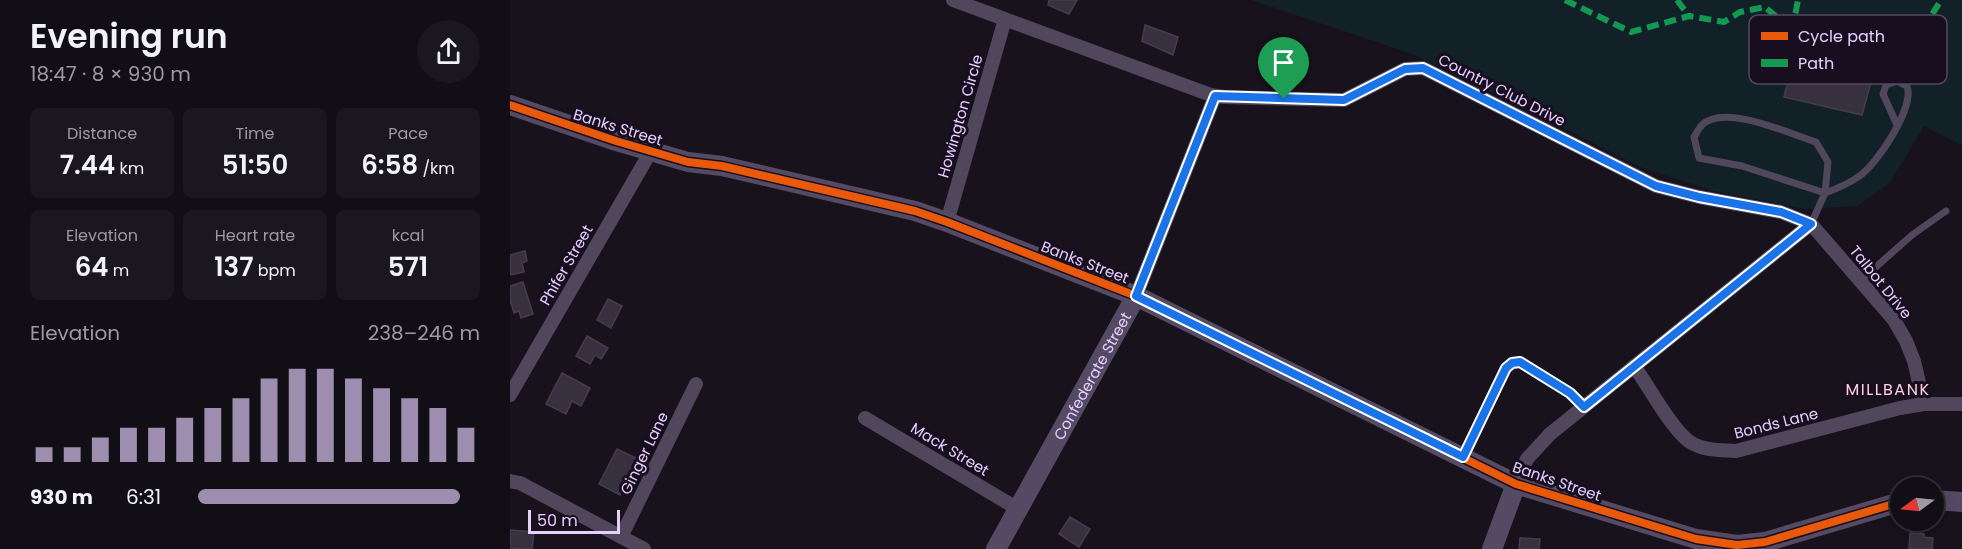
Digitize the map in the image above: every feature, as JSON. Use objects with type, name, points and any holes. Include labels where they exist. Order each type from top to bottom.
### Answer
[{"type":"street","name":"Country Club Drive","points":[[953,0],[1215,96],[1344,100],[1405,69],[1423,68],[1656,186],[1699,197],[1781,212],[1811,224]]},
{"type":"street","name":"Howington Circle","points":[[947,222],[1005,19]]},
{"type":"street","name":"Confederate Street","points":[[996,549],[1136,296],[1215,96]]},
{"type":"street","name":"Banks Street","points":[[510,105],[688,162],[722,166],[915,211],[947,222],[1136,296],[1516,484],[1696,539],[1739,547],[1765,542],[1890,505]]},
{"type":"street","name":"Phifer Street","points":[[510,395],[651,151]]},
{"type":"street","name":"Talbot Drive","points":[[1811,224],[1894,320],[1906,340],[1914,361],[1924,404]]},
{"type":"street","points":[[1492,549],[1527,459],[1550,434],[1811,224]]},
{"type":"street","name":"Bonds Lane","points":[[1634,366],[1678,431],[1690,442],[1710,450],[1736,451],[1900,408],[1924,404],[1962,404]]},
{"type":"street","name":"Ginger Lane","points":[[621,537],[696,384]]},
{"type":"street","name":"Mack Street","points":[[865,418],[1018,510]]},
{"type":"street","points":[[510,481],[520,483],[644,549]]},
{"type":"street","points":[[1944,501],[1962,502]]},
{"type":"lane","points":[[1889,84],[1886,85],[1883,94],[1897,125]]},
{"type":"lane","points":[[1811,224],[1825,194],[1828,162],[1816,142],[1741,118],[1720,117],[1702,124],[1694,137],[1699,158],[1742,166],[1825,194],[1860,176],[1888,145],[1907,106],[1909,93],[1907,86],[1903,84]]},
{"type":"lane","points":[[1860,281],[1912,235],[1947,211]]},
{"type":"lane","points":[[1463,457],[1506,368],[1512,363],[1520,362],[1570,393],[1584,407]]},
{"type":"shaded area","points":[[1251,0],[1962,0],[1962,145],[1924,126],[1890,183],[1858,206],[1805,209],[1713,191],[1640,167],[1468,80],[1409,53]]},
{"type":"building","points":[[1049,0],[1077,0],[1069,14],[1048,5]]},
{"type":"building","points":[[1145,25],[1178,37],[1173,55],[1142,41]]},
{"type":"building","points":[[1787,84],[1870,84],[1862,115],[1784,97]]},
{"type":"building","points":[[525,251],[527,261],[522,263],[524,272],[510,275],[510,255]]},
{"type":"building","points":[[523,282],[533,314],[521,318],[519,311],[514,313],[510,300],[510,286]]},
{"type":"building","points":[[608,299],[622,306],[611,328],[597,320]]},
{"type":"building","points":[[587,336],[608,348],[601,359],[595,355],[590,364],[576,356]]},
{"type":"building","points":[[562,373],[590,388],[581,406],[572,401],[566,414],[546,404]]},
{"type":"building","points":[[617,449],[638,459],[620,495],[599,484]]},
{"type":"building","points":[[1070,517],[1090,529],[1079,547],[1059,534]]},
{"type":"building","points":[[510,530],[534,532],[532,549],[510,548]]},
{"type":"building","points":[[1910,533],[1924,534],[1924,537],[1933,538],[1932,549],[1909,549]]},
{"type":"building","points":[[1520,538],[1540,539],[1539,549],[1519,549]]},
{"type":"marked path","points":[[1565,0],[1631,32],[1689,16],[1724,22],[1740,12],[1765,7],[1774,15]]},
{"type":"marked path","points":[[1677,0],[1689,16]]},
{"type":"marked path","points":[[1795,15],[1798,0]]},
{"type":"marked path","points":[[1932,15],[1941,0]]},
{"type":"cycle path","points":[[510,105],[616,141],[688,162],[722,166],[915,211],[947,222],[1136,296],[1516,484],[1696,539],[1737,545],[1765,542],[1890,505]]},
{"type":"district","name":"MILLBANK","points":[[1888,389]]},
{"type":"route","points":[[1423,68],[1656,186],[1699,197],[1781,212],[1811,224],[1584,407],[1570,393],[1520,362],[1512,363],[1506,368],[1463,457],[1136,296],[1215,96],[1284,99],[1344,100],[1405,69],[1423,68]]}]
